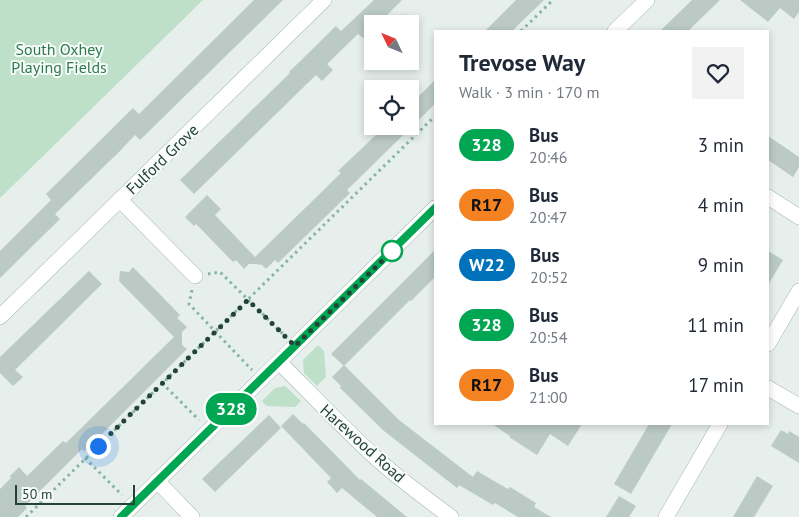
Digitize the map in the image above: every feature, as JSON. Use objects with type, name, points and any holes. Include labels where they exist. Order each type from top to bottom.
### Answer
[{"type":"street","name":"Fulford Grove","points":[[0,317],[324,0]]},
{"type":"street","points":[[616,30],[647,0]]},
{"type":"street","points":[[769,198],[799,217]]},
{"type":"street","points":[[120,200],[195,276]]},
{"type":"street","points":[[121,517],[434,209]]},
{"type":"street","points":[[769,342],[799,291]]},
{"type":"street","name":"Harewood Road","points":[[279,362],[376,458],[426,500],[451,517]]},
{"type":"street","points":[[769,389],[799,406]]},
{"type":"street","points":[[666,517],[719,425]]},
{"type":"street","points":[[157,481],[192,517]]},
{"type":"path","points":[[522,30],[553,0]]},
{"type":"path","points":[[26,517],[434,118]]},
{"type":"path","points":[[262,379],[189,304],[195,276],[220,272],[295,346]]},
{"type":"path","points":[[162,383],[209,430]]},
{"type":"path","points":[[85,458],[132,506]]},
{"type":"green space","name":"South Oxhey Playing Fields","points":[[0,0],[203,0],[0,198]]},
{"type":"green space","points":[[318,345],[324,351],[326,377],[317,386],[304,373],[303,360]]},
{"type":"green space","points":[[285,386],[301,401],[295,407],[267,406],[262,401],[275,388]]},
{"type":"building","points":[[254,0],[283,0],[140,140],[135,135],[55,214],[60,219],[0,278],[0,251],[51,200],[46,194],[133,108],[139,114]]},
{"type":"building","points":[[374,0],[402,0],[387,15],[364,15],[364,37],[358,34],[327,64],[333,70],[322,81],[316,75],[194,194],[180,180],[336,26],[341,31]]},
{"type":"building","points":[[516,0],[544,0],[513,30],[486,30]]},
{"type":"building","points":[[692,0],[720,0],[689,30],[661,30]]},
{"type":"building","points":[[740,0],[799,0],[799,12],[794,19],[780,8],[768,22]]},
{"type":"building","points":[[434,81],[434,105],[419,120],[419,96]]},
{"type":"building","points":[[376,135],[403,135],[347,190],[350,193],[278,263],[275,260],[266,269],[262,265],[249,264],[244,269],[236,260],[233,262],[196,224],[194,226],[185,217],[207,195],[221,209],[215,215],[255,257],[341,173],[338,171]]},
{"type":"building","points":[[769,137],[799,157],[799,167],[793,177],[769,161]]},
{"type":"building","points":[[434,251],[434,278],[411,301],[344,366],[331,354]]},
{"type":"building","points":[[769,252],[783,260],[769,283]]},
{"type":"building","points":[[133,267],[180,315],[177,318],[187,327],[182,332],[182,345],[187,349],[84,452],[82,449],[25,506],[27,508],[18,517],[0,517],[0,489],[11,478],[10,476],[19,467],[27,476],[63,441],[66,443],[174,337],[119,281],[120,271],[129,272]]},
{"type":"building","points":[[89,271],[102,284],[15,370],[23,377],[13,386],[0,373],[0,357]]},
{"type":"building","points":[[344,365],[399,420],[473,477],[477,471],[508,489],[510,487],[536,503],[534,507],[551,517],[518,517],[459,485],[457,488],[384,431],[340,388],[341,386],[332,377]]},
{"type":"building","points":[[293,414],[360,480],[407,517],[377,517],[342,488],[337,493],[327,482],[331,478],[281,426]]},
{"type":"building","points":[[269,415],[281,428],[215,492],[202,479]]},
{"type":"building","points":[[494,425],[581,425],[568,446],[550,434],[537,455]]},
{"type":"building","points":[[648,425],[671,425],[631,494],[614,484]]},
{"type":"building","points":[[781,430],[788,434],[789,431],[799,437],[799,463],[771,446]]},
{"type":"building","points":[[757,476],[773,486],[754,517],[733,517]]},
{"type":"building","points":[[619,496],[636,506],[629,517],[606,517]]},
{"type":"bus line","name":"328","points":[[121,517],[434,209]]},
{"type":"route","points":[[98,446],[248,300],[295,346],[392,251]]}]
